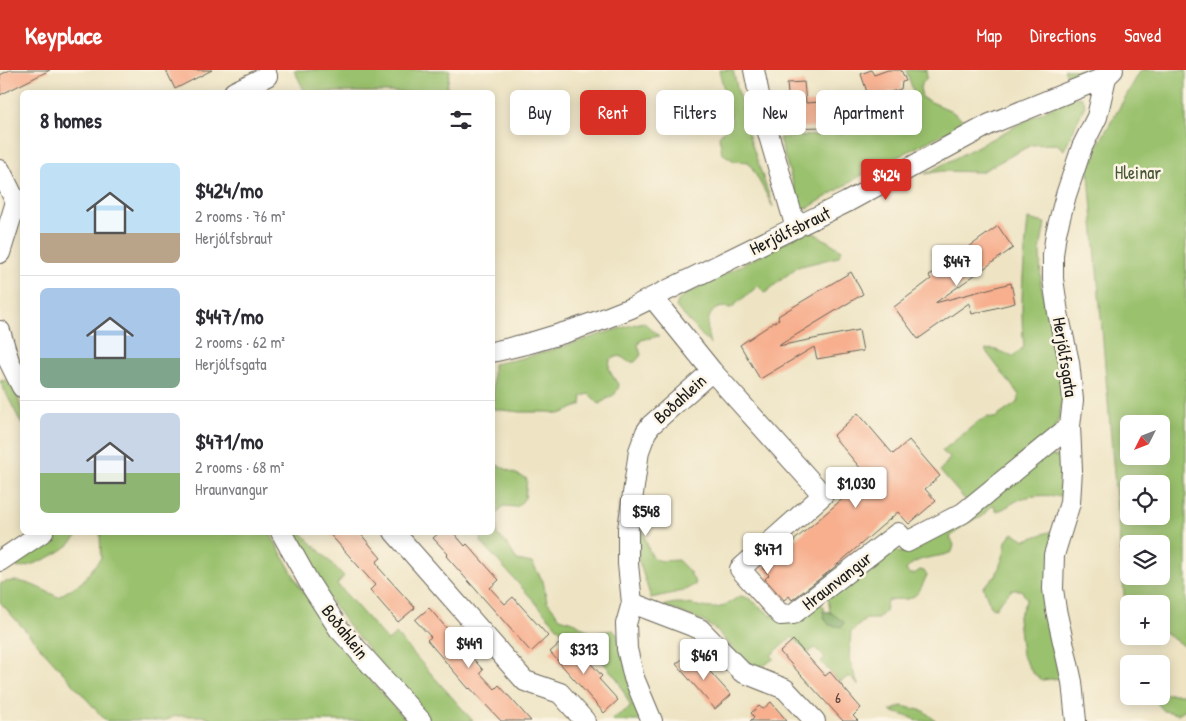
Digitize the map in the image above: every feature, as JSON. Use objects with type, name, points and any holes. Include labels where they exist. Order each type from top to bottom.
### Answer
[{"type":"street","points":[[754,70],[764,118],[796,228]]},
{"type":"street","name":"Herjólfsbraut","points":[[495,351],[578,329],[653,298],[848,202],[990,124],[1110,73]]},
{"type":"street","name":"Herjólfsgata","points":[[1076,721],[1072,682],[1053,589],[1054,555],[1070,503],[1072,470],[1070,426],[1073,400],[1069,362],[1058,314],[1053,279],[1053,255],[1056,233],[1066,195],[1082,147],[1097,118],[1110,73]]},
{"type":"street","points":[[238,90],[268,76]]},
{"type":"street","points":[[0,170],[19,200],[0,253]]},
{"type":"street","name":"Hraunvangur","points":[[653,298],[712,371],[823,495],[740,569],[781,615],[794,614],[898,534],[908,542],[963,513],[1070,426]]},
{"type":"street","points":[[0,330],[10,361],[20,383]]},
{"type":"street","name":"Boðahlein","points":[[652,721],[634,678],[627,649],[626,624],[632,603],[628,564],[628,528],[639,451],[646,432],[651,425],[712,371]]},
{"type":"street","points":[[0,561],[39,535]]},
{"type":"street","name":"Boðahlein","points":[[283,535],[310,584],[339,629],[421,721]]},
{"type":"street","points":[[397,535],[525,682],[560,693],[584,721]]},
{"type":"street","points":[[632,603],[700,629],[742,672],[785,689],[815,721]]},
{"type":"green space","points":[[294,70],[450,70],[446,90],[304,90]]},
{"type":"green space","points":[[719,70],[733,70],[744,117],[744,135],[749,135],[773,207],[749,162],[734,161],[722,153],[719,136],[734,135],[734,90],[724,90]]},
{"type":"green space","points":[[906,70],[926,70],[927,77],[920,87],[921,90],[913,90]]},
{"type":"green space","points":[[1064,70],[1095,70],[1076,78],[1066,74]]},
{"type":"green space","name":"Hleinar","points":[[1141,70],[1186,70],[1186,648],[1170,636],[1170,595],[1124,595],[1123,585],[1170,585],[1170,535],[1120,535],[1120,545],[1088,162]]},
{"type":"green space","points":[[1071,97],[1082,98],[1085,105],[1064,150],[1057,144],[1031,145],[981,172],[942,171],[925,174]]},
{"type":"green space","points":[[922,98],[950,110],[966,122],[862,175],[808,208],[800,207],[779,138],[816,135],[922,135]]},
{"type":"green space","points":[[1028,219],[1045,223],[1040,251],[1041,284],[1058,361],[1063,395],[1059,418],[1053,431],[968,503],[940,471],[950,458],[942,451],[979,421],[988,417],[995,418],[1018,402],[1019,395],[985,350],[993,349],[1013,356],[1024,347],[1022,299]]},
{"type":"green space","points":[[809,230],[842,250],[838,257],[797,267],[765,293],[758,286],[731,308],[723,307],[716,309],[709,317],[708,337],[710,344],[676,307],[678,301],[684,295]]},
{"type":"green space","points":[[643,322],[659,336],[641,340],[638,345],[641,355],[635,362],[629,362],[620,356],[610,359],[609,370],[619,386],[615,394],[599,404],[589,394],[582,396],[581,405],[560,414],[495,409],[495,364],[550,351]]},
{"type":"green space","points":[[6,380],[17,396],[20,406],[20,421],[0,381]]},
{"type":"green space","points":[[1047,455],[1062,457],[1065,470],[1062,496],[1026,497],[996,511],[994,505],[982,517],[968,522],[950,537],[954,545],[952,552],[921,560],[906,570],[909,574],[914,574],[920,570],[924,571],[927,575],[920,590],[915,595],[907,599],[887,601],[885,611],[878,619],[866,619],[851,632],[849,658],[858,685],[849,676],[840,682],[821,662],[825,657],[815,648],[808,653],[792,637],[771,655],[774,658],[760,669],[744,662],[716,630],[701,620],[664,606],[684,603],[716,608],[741,596],[750,599],[772,616],[819,603],[824,607],[824,617],[843,622],[830,612],[828,596],[887,556],[883,550],[890,545],[900,553],[962,519]]},
{"type":"green space","points":[[495,464],[527,479],[525,498],[517,507],[503,506],[497,514],[497,535],[506,543],[517,560],[532,563],[543,581],[547,601],[560,618],[576,623],[592,634],[612,630],[617,634],[642,721],[614,721],[612,719],[631,707],[618,680],[590,647],[586,650],[572,635],[568,639],[481,542],[482,535],[495,535]]},
{"type":"green space","points":[[642,507],[649,522],[643,530],[649,550],[654,558],[661,561],[678,560],[689,571],[696,584],[683,591],[651,598],[638,558]]},
{"type":"green space","points":[[1052,531],[1062,678],[1042,680],[1033,673],[1022,655],[1018,618],[1027,599],[1021,590],[1012,590],[996,608],[991,607],[983,587],[996,576],[1004,554],[1006,541],[1013,533],[1025,540]]},
{"type":"green space","points":[[59,535],[78,535],[68,546],[43,560],[18,568],[15,565],[19,560]]},
{"type":"green space","points":[[100,535],[271,535],[300,587],[335,639],[406,721],[218,721],[202,716],[175,716],[164,721],[106,721],[0,602],[0,584],[15,581],[30,584],[58,597],[82,582],[101,558]]},
{"type":"green space","points":[[291,535],[304,535],[344,576],[337,584],[388,641],[396,634],[473,721],[430,721],[351,629],[313,576]]},
{"type":"green space","points":[[823,611],[830,612],[844,622],[842,627],[829,625]]},
{"type":"green space","points":[[1170,694],[1186,694],[1186,709],[1178,714],[1164,711],[1159,705],[1170,705]]},
{"type":"green space","points":[[902,706],[924,711],[936,721],[916,721],[913,718],[890,711]]},
{"type":"building","points":[[10,70],[50,70],[0,95],[0,75]]},
{"type":"building","points":[[166,70],[212,70],[175,89]]},
{"type":"building","points":[[871,70],[874,75],[888,70],[901,70],[906,81],[902,82],[901,89],[897,90],[866,90],[861,74]]},
{"type":"building","points":[[804,82],[805,90],[788,90],[787,83]]},
{"type":"building","points":[[816,102],[816,127],[806,128],[806,103]]},
{"type":"building","points":[[998,226],[1013,248],[935,303],[1011,283],[1015,303],[972,314],[969,303],[918,339],[894,307],[931,279],[929,276]]},
{"type":"building","points":[[851,272],[863,294],[778,346],[859,330],[863,351],[817,359],[814,347],[760,379],[740,345],[779,319],[778,316]]},
{"type":"building","points":[[858,413],[893,454],[909,440],[940,476],[925,489],[936,501],[909,524],[898,512],[831,570],[792,600],[789,596],[784,600],[765,579],[769,575],[762,568],[868,477],[833,436]]},
{"type":"building","points":[[331,535],[362,535],[381,558],[376,562],[379,568],[415,608],[398,622],[370,590],[375,585]]},
{"type":"building","points":[[436,535],[456,535],[465,546],[467,544],[499,580],[490,588],[505,604],[513,597],[548,636],[531,652],[446,556],[448,554],[433,538]]},
{"type":"building","points":[[429,608],[483,670],[480,673],[495,689],[499,685],[531,721],[501,721],[469,689],[427,640],[431,637],[415,620]]},
{"type":"building","points":[[570,640],[602,676],[599,679],[618,700],[604,713],[550,652],[559,644],[562,647]]},
{"type":"building","points":[[793,640],[825,676],[830,672],[861,708],[853,716],[858,721],[843,721],[780,652]]},
{"type":"building","points":[[695,655],[731,695],[715,709],[676,664],[686,656],[689,660]]},
{"type":"building","points":[[771,702],[787,721],[750,721],[754,717],[751,713],[759,706],[763,709]]}]
